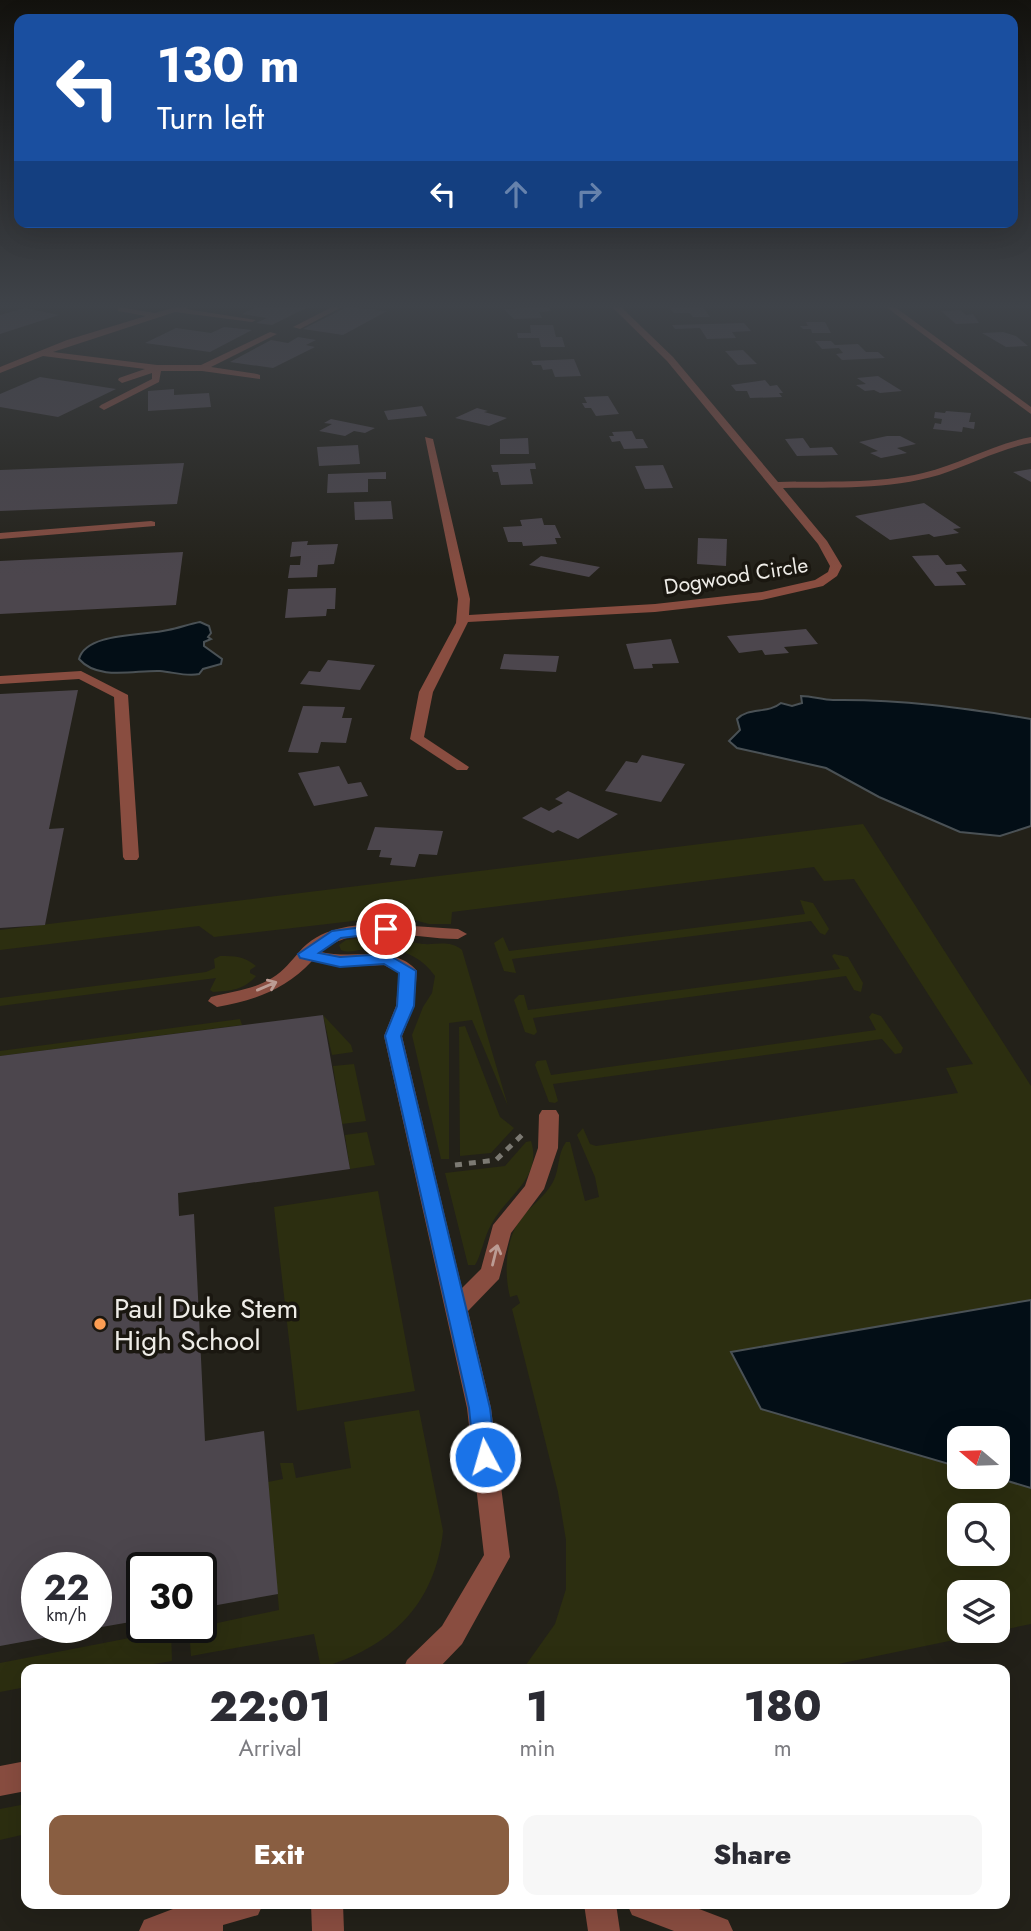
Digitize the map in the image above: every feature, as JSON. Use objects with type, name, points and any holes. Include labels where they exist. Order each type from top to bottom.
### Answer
[{"type":"street","points":[[104,407],[125,397]]},
{"type":"street","name":"Dogwood Circle","points":[[462,620],[655,608],[762,596],[819,583],[833,574],[836,566],[824,544],[702,397]]},
{"type":"street","points":[[1012,397],[1031,411]]},
{"type":"street","points":[[428,439],[464,599],[462,620],[426,692],[417,739],[462,767]]},
{"type":"street","points":[[775,485],[882,482],[923,476],[1002,446],[1031,440]]},
{"type":"street","points":[[0,536],[150,524]]},
{"type":"street","points":[[0,680],[81,675],[121,695],[131,858]]},
{"type":"street","points":[[217,1001],[244,996],[284,979],[306,954],[337,934],[386,929],[430,935],[457,934]]},
{"type":"street","points":[[306,954],[340,962],[387,959],[408,971],[405,1006],[393,1036],[480,1408],[497,1557],[452,1635],[423,1664]]},
{"type":"street","points":[[456,1308],[491,1273],[501,1231],[534,1189],[548,1148],[549,1115]]},
{"type":"street","points":[[0,1781],[21,1777]]},
{"type":"street","points":[[155,1931],[207,1922],[236,1909]]},
{"type":"street","points":[[327,1909],[328,1931]]},
{"type":"street","points":[[601,1909],[604,1931]]},
{"type":"street","points":[[657,1909],[717,1931]]},
{"type":"path","points":[[455,1165],[496,1160],[523,1134]]},
{"type":"green space","points":[[863,824],[1031,1086],[1031,1300],[731,1353],[947,1461],[947,1489],[1010,1489],[1010,1482],[1031,1488],[1031,1624],[1010,1628],[1010,1580],[947,1580],[947,1641],[838,1664],[527,1664],[555,1624],[566,1589],[566,1540],[558,1492],[512,1309],[520,1303],[517,1295],[510,1297],[507,1257],[516,1227],[553,1182],[566,1142],[570,1142],[585,1201],[599,1197],[595,1177],[577,1135],[583,1128],[590,1144],[596,1146],[958,1093],[946,1068],[973,1064],[854,879],[824,881],[814,867],[452,912],[451,924],[429,924],[403,917],[378,918],[376,914],[362,920],[214,937],[199,926],[0,950],[0,930]]},
{"type":"green space","points":[[800,900],[813,903],[829,929],[825,935],[820,933],[811,921],[512,959],[516,973],[504,971],[494,943],[503,937],[509,951],[805,914]]},
{"type":"green space","points":[[384,936],[423,944],[448,944],[462,950],[508,1106],[472,1020],[449,1023],[449,1159],[441,1159],[412,1035],[423,1007],[432,993],[435,976],[422,962],[406,953],[378,949],[348,952],[341,950],[339,945],[346,940]]},
{"type":"green space","points":[[834,954],[848,957],[863,983],[861,992],[854,990],[846,976],[533,1018],[537,1032],[534,1035],[525,1032],[514,1000],[519,995],[524,995],[528,1010],[840,969],[832,956]]},
{"type":"green space","points":[[220,956],[247,960],[256,966],[250,973],[256,976],[242,987],[225,991],[210,990],[216,978],[0,1006],[0,998],[206,972],[215,968],[214,959]]},
{"type":"green space","points":[[872,1013],[881,1016],[903,1048],[901,1053],[895,1054],[882,1039],[553,1084],[558,1101],[555,1103],[549,1102],[535,1065],[537,1061],[546,1060],[551,1075],[876,1030],[869,1017]]},
{"type":"green space","points":[[323,1015],[351,1045],[353,1052],[332,1055]]},
{"type":"green space","points":[[240,1019],[242,1025],[0,1056],[0,1051]]},
{"type":"green space","points":[[465,1026],[500,1117],[514,1128],[491,1153],[460,1156],[459,1027]]},
{"type":"green space","points":[[354,1064],[366,1121],[342,1124],[333,1066]]},
{"type":"green space","points":[[367,1132],[375,1165],[350,1169],[345,1135]]},
{"type":"green space","points":[[531,1141],[532,1166],[528,1176],[491,1225],[475,1265],[468,1265],[445,1173],[505,1166],[526,1142]]},
{"type":"green space","points":[[378,1191],[415,1391],[297,1411],[274,1207]]},
{"type":"green space","points":[[419,1410],[443,1531],[430,1581],[405,1620],[368,1648],[332,1664],[320,1664],[314,1634],[191,1656],[190,1643],[217,1643],[217,1623],[279,1610],[268,1482],[283,1479],[280,1463],[293,1463],[296,1478],[351,1468],[344,1422]]},
{"type":"green space","points":[[126,1639],[126,1643],[171,1643],[172,1661],[154,1664],[21,1664],[21,1688],[0,1692],[0,1663]]},
{"type":"green space","points":[[21,1805],[21,1835],[0,1840],[0,1809]]},
{"type":"shaded area","points":[[200,622],[209,626],[211,633],[208,637],[211,639],[204,642],[204,646],[222,659],[221,664],[203,669],[199,674],[160,671],[106,672],[87,666],[79,659],[84,650],[104,640]]},
{"type":"shaded area","points":[[801,696],[932,705],[1031,719],[1031,826],[1000,836],[960,832],[879,797],[826,768],[737,748],[729,741],[740,730],[737,719],[742,715],[781,703],[792,706],[802,703]]},
{"type":"shaded area","points":[[1031,1300],[1031,1488],[1010,1482],[1010,1426],[947,1426],[947,1463],[761,1409],[731,1352]]},
{"type":"building","points":[[0,397],[99,397],[58,417],[0,407]]},
{"type":"building","points":[[148,397],[210,397],[211,407],[148,411]]},
{"type":"building","points":[[584,397],[609,397],[619,414],[596,416],[591,408],[585,408],[582,403],[587,403]]},
{"type":"building","points":[[422,406],[427,416],[388,420],[384,411]]},
{"type":"building","points":[[477,408],[507,418],[489,426],[455,418]]},
{"type":"building","points":[[935,412],[971,413],[969,422],[975,422],[974,429],[963,427],[962,432],[933,429],[935,423],[941,424],[942,419],[934,418]]},
{"type":"building","points":[[331,419],[375,428],[365,433],[354,431],[345,436],[319,431],[332,424],[324,423]]},
{"type":"building","points":[[632,431],[636,439],[643,439],[648,448],[624,449],[620,441],[612,442],[609,436],[614,436],[612,432]]},
{"type":"building","points":[[900,436],[916,444],[897,448],[907,453],[881,458],[870,453],[878,451],[859,442]]},
{"type":"building","points":[[528,438],[529,454],[500,454],[500,439]]},
{"type":"building","points":[[803,438],[810,448],[832,447],[838,455],[797,456],[785,439]]},
{"type":"building","points":[[358,445],[360,464],[319,466],[317,447]]},
{"type":"building","points":[[184,463],[177,504],[0,511],[0,470]]},
{"type":"building","points":[[535,463],[536,469],[530,469],[533,484],[501,485],[498,472],[493,472],[491,465]]},
{"type":"building","points":[[663,465],[673,488],[645,489],[635,466]]},
{"type":"building","points":[[1031,469],[1031,482],[1013,472]]},
{"type":"building","points":[[386,472],[386,479],[368,479],[368,492],[327,493],[328,474]]},
{"type":"building","points":[[391,501],[393,519],[355,520],[354,502]]},
{"type":"building","points":[[924,503],[961,528],[953,529],[959,533],[890,540],[855,516]]},
{"type":"building","points":[[542,518],[544,525],[555,525],[561,538],[555,538],[557,544],[523,546],[522,542],[508,542],[503,527],[522,526],[520,520]]},
{"type":"building","points":[[698,538],[727,539],[726,566],[697,564]]},
{"type":"building","points":[[308,541],[307,545],[338,544],[334,564],[318,565],[317,577],[288,578],[290,565],[300,565],[301,556],[290,557],[292,542]]},
{"type":"building","points":[[183,552],[176,605],[0,614],[0,561]]},
{"type":"building","points":[[938,555],[946,565],[961,564],[967,571],[956,572],[966,585],[935,586],[912,556]]},
{"type":"building","points":[[541,556],[600,567],[589,577],[529,565]]},
{"type":"building","points":[[336,588],[335,609],[327,609],[326,616],[285,618],[288,589]]},
{"type":"building","points":[[806,629],[818,644],[784,647],[789,653],[765,655],[762,650],[739,653],[727,636]]},
{"type":"building","points":[[671,639],[679,663],[652,664],[653,668],[634,669],[626,644]]},
{"type":"building","points":[[504,654],[559,656],[556,672],[500,669]]},
{"type":"building","points":[[328,660],[375,665],[360,690],[300,684],[309,671],[320,672]]},
{"type":"building","points":[[78,690],[49,829],[64,828],[45,925],[0,928],[0,694]]},
{"type":"building","points":[[303,706],[345,707],[342,718],[352,718],[346,743],[321,742],[318,753],[288,752]]},
{"type":"building","points":[[642,755],[685,764],[661,802],[605,791],[626,761],[637,763]]},
{"type":"building","points":[[339,766],[348,784],[361,782],[368,796],[314,806],[298,773]]},
{"type":"building","points":[[568,791],[618,814],[578,839],[558,830],[553,833],[522,818],[541,807],[549,811],[563,803],[555,799]]},
{"type":"building","points":[[375,827],[443,831],[437,855],[419,854],[415,867],[390,865],[392,858],[379,857],[381,850],[367,850]]},
{"type":"building","name":"Paul Duke Stem High School","points":[[323,1015],[350,1169],[178,1193],[179,1216],[194,1214],[205,1441],[264,1431],[278,1594],[217,1605],[217,1552],[126,1552],[126,1623],[112,1625],[112,1552],[21,1552],[21,1642],[0,1646],[0,1056]]},
{"type":"place","name":"Paul Duke Stem High School","points":[[100,1324]]},
{"type":"route","points":[[386,929],[337,934],[306,954],[340,962],[387,959],[408,971],[405,1006],[393,1036],[480,1408],[485,1457]]}]
